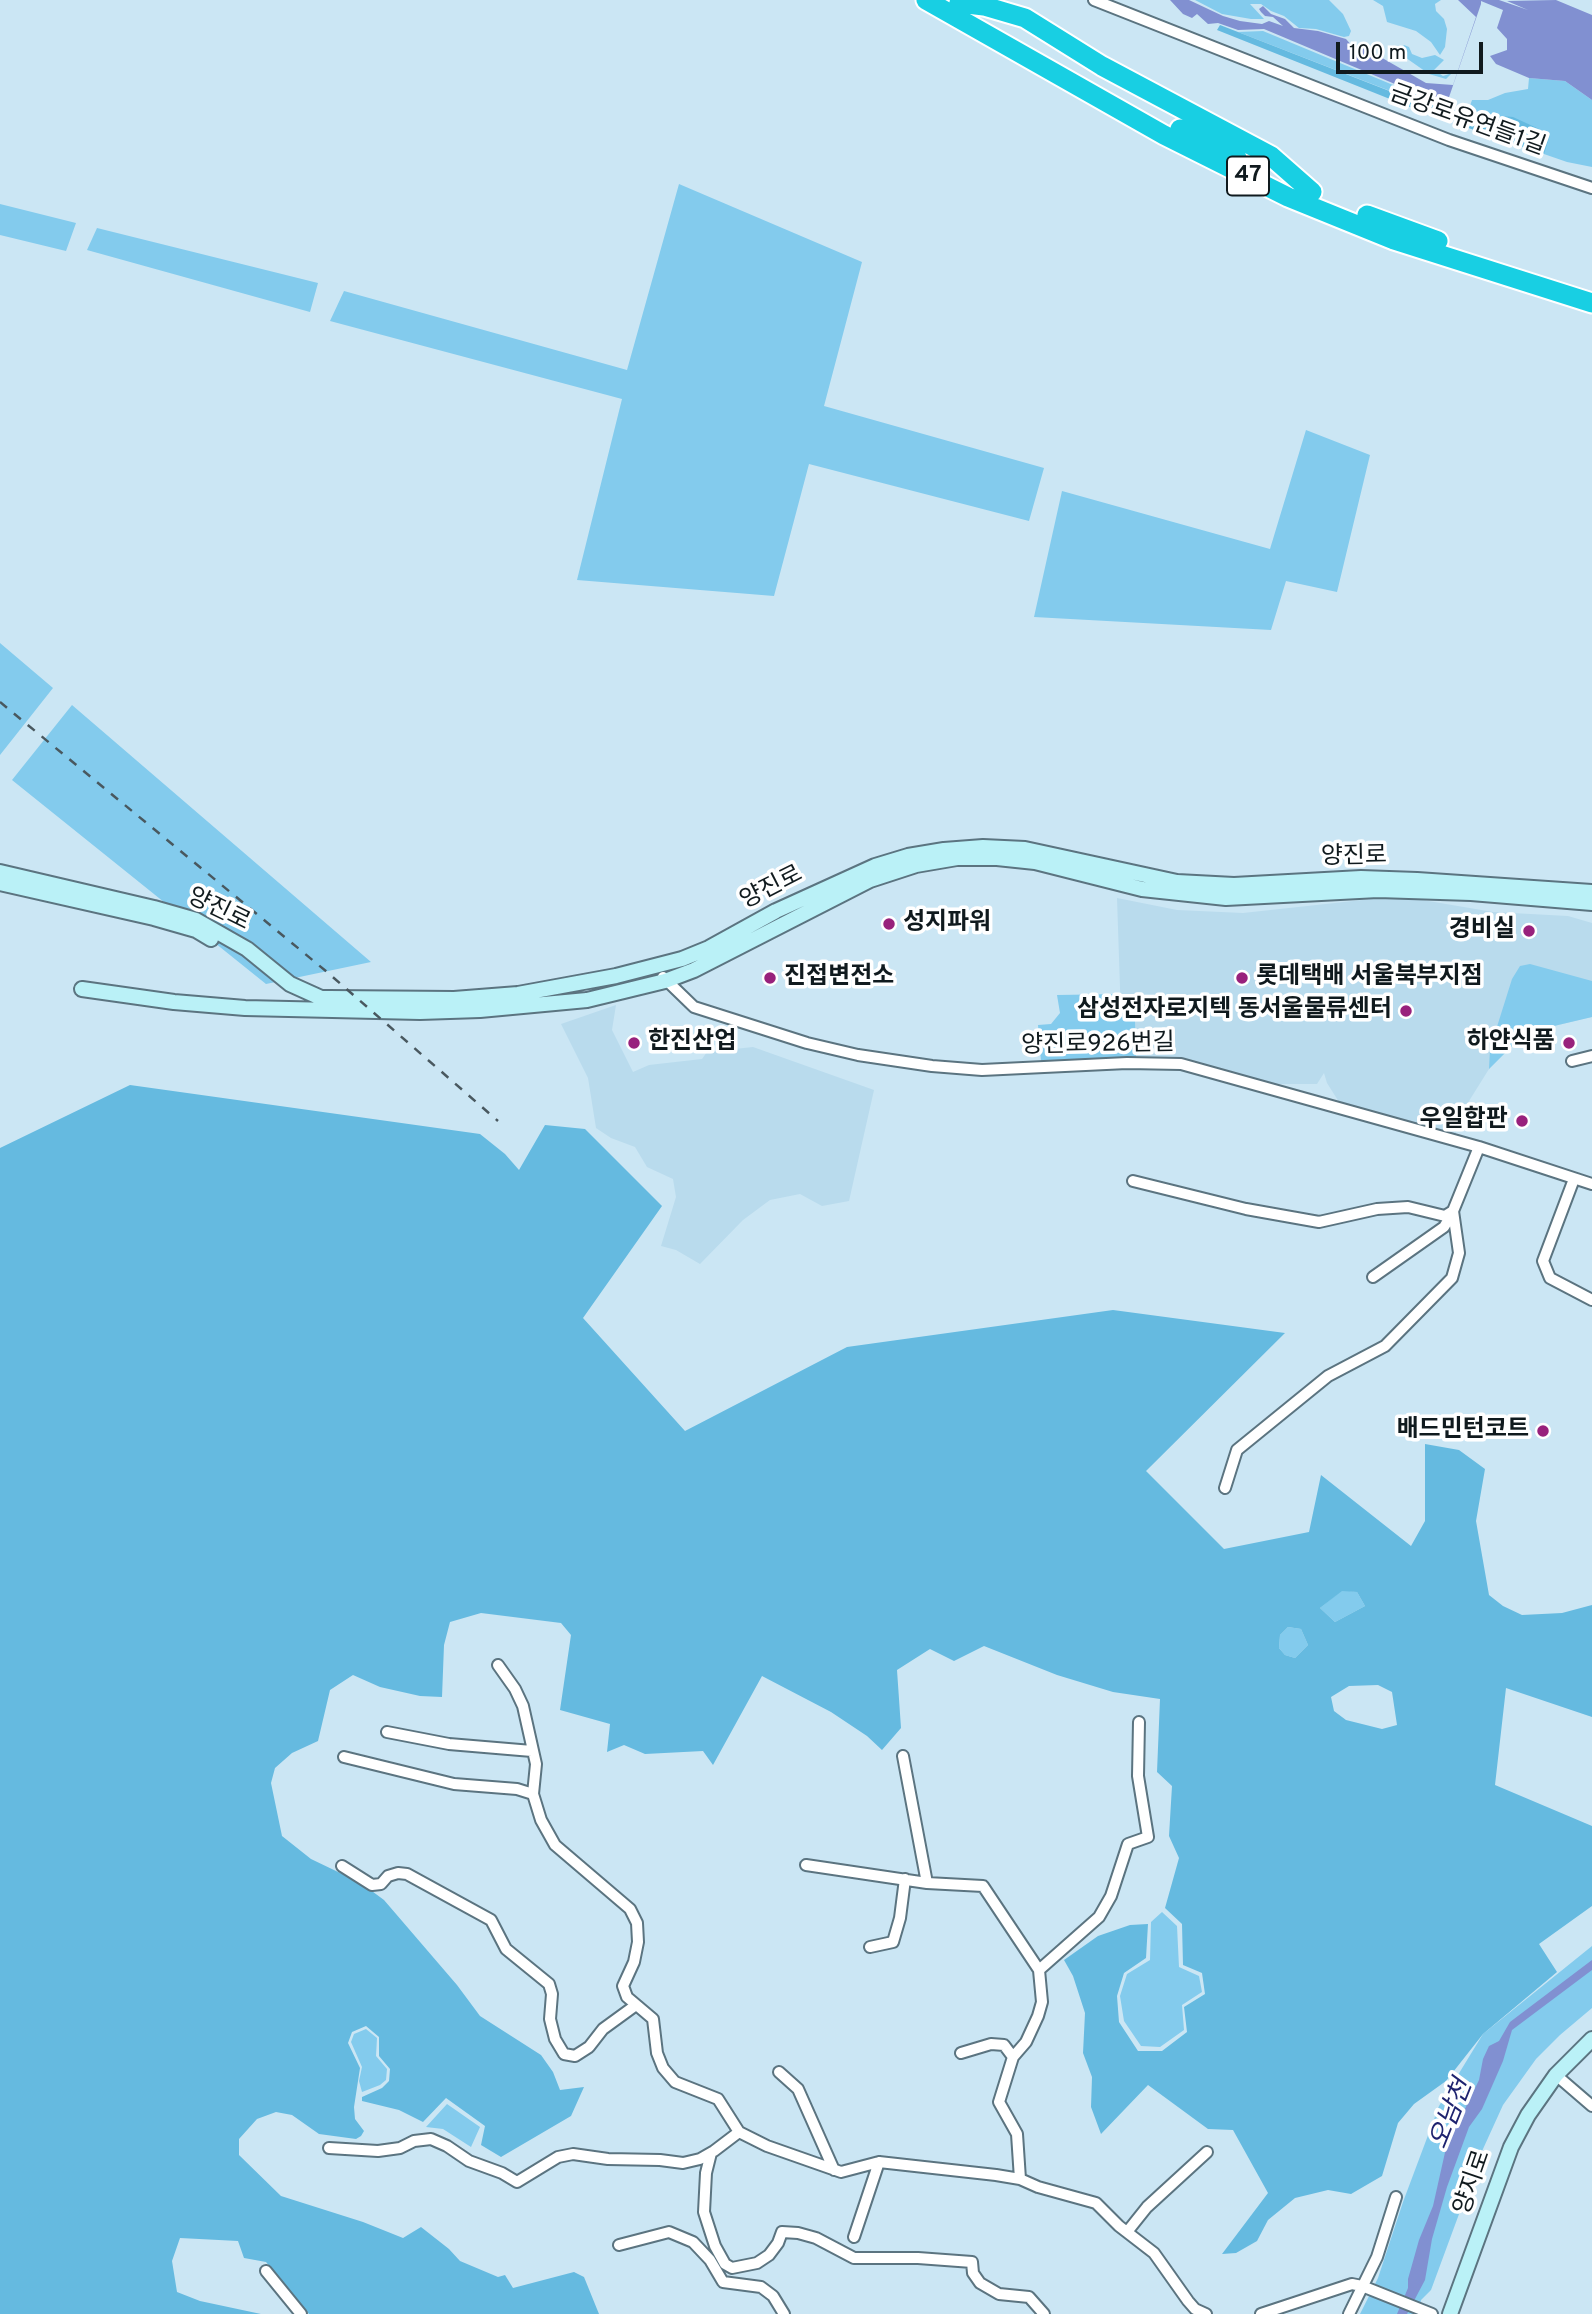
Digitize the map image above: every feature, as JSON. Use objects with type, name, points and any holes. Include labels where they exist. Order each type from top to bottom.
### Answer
[{"type":"highway","name":"47","points":[[926,0],[1174,141],[1289,197],[1394,240],[1592,303]]},
{"type":"highway","name":"47","points":[[956,1],[1184,131],[1312,192],[1446,244],[1592,290]]},
{"type":"main road","name":"양진로","points":[[0,872],[196,920],[247,949],[290,984],[321,998],[454,999],[518,994],[579,985],[656,966],[709,948],[776,911],[875,866],[908,856],[944,850],[983,847],[1024,849],[1177,882],[1234,885],[1361,878],[1403,879],[1592,892]]},
{"type":"main road","name":"양진로","points":[[82,989],[174,1002],[245,1008],[420,1012],[480,1010],[586,1000],[665,981],[694,970],[870,880],[916,865],[957,858],[1035,862],[1142,889],[1226,898],[1378,890],[1471,893],[1592,904]]},
{"type":"main road","name":"양진로","points":[[0,883],[196,930],[246,960],[313,1009]]},
{"type":"main road","name":"양지로","points":[[1450,2314],[1511,2147],[1528,2115],[1556,2075],[1592,2039]]},
{"type":"street","name":"금강로유연들1길","points":[[1094,0],[1449,140],[1592,188]]},
{"type":"street","name":"양진로926번길","points":[[656,966],[665,981],[694,1007],[807,1043],[858,1055],[982,1070],[1127,1063],[1181,1064],[1479,1147],[1592,1184]]},
{"type":"street","points":[[1572,1061],[1592,1056]]},
{"type":"street","points":[[1373,1277],[1444,1227],[1479,1147]]},
{"type":"street","points":[[1574,1179],[1543,1261],[1550,1278],[1592,1300]]},
{"type":"street","points":[[1133,1181],[1246,1209],[1319,1222],[1377,1209],[1408,1208],[1445,1216],[1453,1211]]},
{"type":"street","points":[[1225,1488],[1237,1450],[1328,1376],[1385,1346],[1452,1278],[1459,1252],[1453,1211]]},
{"type":"street","points":[[498,1665],[523,1706],[536,1763],[533,1794],[541,1821],[555,1844],[630,1909],[637,1923],[638,1942],[634,1962],[623,1986],[627,1997],[653,2019],[657,2053],[663,2068],[675,2082],[718,2099],[739,2132],[767,2146],[834,2170],[841,2172],[879,2162],[1020,2179],[1038,2188],[1096,2203],[1154,2253],[1190,2311],[1206,2314]]},
{"type":"street","points":[[1039,1970],[1099,1917],[1115,1886],[1128,1844],[1148,1837],[1138,1776],[1139,1722]]},
{"type":"street","points":[[387,1732],[449,1744],[532,1751]]},
{"type":"street","points":[[902,1756],[927,1883]]},
{"type":"street","points":[[344,1757],[454,1784],[517,1789],[533,1794]]},
{"type":"street","points":[[806,1865],[927,1883],[983,1886],[1039,1970],[1042,2002],[1038,2016],[1026,2042],[1013,2057],[999,2102],[1017,2134],[1020,2179]]},
{"type":"street","points":[[342,1866],[372,1885],[381,1884],[388,1876],[407,1874],[491,1920],[506,1949],[549,1984],[552,1994],[550,2020],[555,2039],[564,2054],[575,2056],[589,2047],[603,2029],[636,2005]]},
{"type":"street","points":[[870,1947],[893,1942],[900,1919],[905,1879]]},
{"type":"street","points":[[961,2053],[991,2044],[1004,2045],[1013,2057]]},
{"type":"street","points":[[779,2072],[798,2089],[834,2170]]},
{"type":"street","points":[[1556,2075],[1592,2106]]},
{"type":"street","points":[[329,2148],[378,2151],[431,2139],[469,2161],[502,2173],[517,2182],[558,2157],[573,2154],[608,2159],[683,2163],[700,2159],[739,2132]]},
{"type":"street","points":[[1127,2232],[1147,2207],[1207,2152]]},
{"type":"street","points":[[710,2153],[704,2212],[707,2226],[725,2264],[732,2268],[757,2263],[769,2255],[782,2232],[798,2233],[816,2238],[854,2258],[918,2258],[971,2262],[973,2273],[980,2283],[999,2294],[1029,2297],[1044,2314]]},
{"type":"street","points":[[854,2237],[879,2162]]},
{"type":"street","points":[[1349,2314],[1366,2288],[1396,2197]]},
{"type":"street","points":[[619,2245],[669,2232],[693,2242],[710,2260],[723,2282],[761,2287],[773,2296],[784,2314]]},
{"type":"street","points":[[266,2271],[301,2314]]},
{"type":"street","points":[[1261,2314],[1344,2286],[1366,2288],[1432,2314]]},
{"type":"shaded area","points":[[1170,0],[1189,0],[1240,21],[1262,24],[1269,21],[1283,26],[1273,17],[1265,16],[1261,12],[1259,9],[1263,6],[1271,14],[1285,19],[1294,28],[1346,39],[1353,47],[1363,47],[1426,83],[1453,85],[1476,17],[1458,0],[1499,0],[1528,10],[1507,1],[1556,0],[1592,15],[1592,100],[1565,81],[1529,78],[1496,64],[1490,56],[1507,50],[1507,39],[1497,28],[1503,10],[1481,1],[1481,4],[1447,103],[1433,100],[1264,29],[1238,30],[1218,23],[1208,24],[1197,14],[1192,18],[1183,14]]},
{"type":"shaded area","points":[[1195,0],[1329,0],[1343,14],[1351,31],[1349,36],[1344,37],[1316,29],[1299,28],[1284,16],[1261,4],[1250,4],[1264,19],[1251,19],[1222,14]]},
{"type":"shaded area","points":[[1373,0],[1441,0],[1435,4],[1436,11],[1444,19],[1447,29],[1445,47],[1440,55],[1431,42],[1416,31],[1387,22],[1383,6]]},
{"type":"shaded area","points":[[1220,25],[1433,108],[1439,108],[1435,117],[1217,30]]},
{"type":"shaded area","points":[[1263,31],[1434,102],[1439,108],[1238,32]]},
{"type":"shaded area","points":[[1404,45],[1409,47],[1412,54],[1422,58],[1435,55],[1444,60],[1434,70],[1443,76],[1452,73],[1446,79],[1429,74],[1399,53]]},
{"type":"shaded area","points":[[1529,78],[1565,81],[1592,100],[1592,167],[1567,162],[1463,126],[1472,100],[1488,100],[1505,93],[1528,89]]},
{"type":"shaded area","points":[[1467,113],[1513,117],[1537,128],[1550,135],[1544,154],[1463,126]]},
{"type":"shaded area","points":[[679,184],[862,262],[824,406],[1044,468],[1029,521],[809,464],[774,596],[577,580],[622,399],[330,321],[344,291],[627,370]]},
{"type":"shaded area","points":[[0,204],[76,223],[66,251],[0,235]]},
{"type":"shaded area","points":[[97,228],[318,283],[310,312],[87,250]]},
{"type":"shaded area","points":[[1306,430],[1370,455],[1337,592],[1286,581],[1271,630],[1034,617],[1062,491],[1270,549]]},
{"type":"shaded area","points":[[0,643],[53,688],[0,755]]},
{"type":"shaded area","points":[[72,705],[371,962],[266,984],[12,780]]},
{"type":"shaded area","points":[[1399,896],[1493,912],[1568,916],[1592,923],[1592,1017],[1537,1030],[1516,1042],[1489,1069],[1469,1101],[1455,1135],[1339,1102],[1324,1073],[1317,1084],[1275,1084],[1187,1059],[1136,1059],[1121,1017],[1117,898],[1177,910],[1243,913]]},
{"type":"shaded area","points":[[1530,964],[1592,981],[1592,1017],[1537,1030],[1516,1042],[1489,1069],[1490,1049],[1512,979],[1520,966]]},
{"type":"shaded area","points":[[1120,994],[1121,1017],[1135,1021],[1136,1059],[1041,1062],[1038,1025],[1051,1024],[1060,1013],[1057,995]]},
{"type":"shaded area","points":[[616,1005],[612,1030],[633,1072],[649,1065],[702,1059],[707,1052],[753,1047],[874,1090],[849,1201],[822,1206],[800,1194],[770,1200],[743,1220],[700,1264],[676,1250],[661,1246],[676,1197],[673,1179],[647,1167],[635,1147],[611,1138],[596,1128],[588,1078],[561,1024]]},
{"type":"shaded area","points":[[130,1085],[480,1134],[505,1154],[519,1170],[545,1125],[585,1129],[662,1206],[583,1318],[685,1431],[847,1347],[1113,1310],[1285,1333],[1146,1471],[1224,1549],[1309,1532],[1321,1475],[1411,1546],[1425,1521],[1425,1444],[1459,1450],[1485,1469],[1476,1521],[1489,1595],[1503,1606],[1522,1615],[1562,1613],[1592,1605],[1592,1717],[1506,1688],[1495,1785],[1592,1826],[1592,1906],[1539,1944],[1557,1972],[1483,2034],[1446,2081],[1414,2104],[1398,2123],[1382,2176],[1351,2194],[1328,2190],[1295,2198],[1268,2220],[1257,2241],[1236,2253],[1222,2254],[1268,2193],[1233,2130],[1208,2129],[1148,2085],[1101,2134],[1091,2107],[1092,2077],[1083,2053],[1085,2013],[1073,1976],[1064,1960],[1098,1936],[1130,1925],[1148,1924],[1146,1958],[1124,1973],[1117,1996],[1119,2022],[1138,2051],[1162,2051],[1187,2032],[1184,2007],[1205,1994],[1202,1973],[1183,1965],[1182,1924],[1165,1908],[1179,1858],[1169,1836],[1172,1786],[1157,1772],[1160,1699],[1113,1692],[1057,1675],[984,1646],[954,1661],[930,1649],[897,1670],[901,1728],[882,1750],[867,1736],[831,1712],[762,1676],[713,1765],[703,1751],[645,1754],[624,1745],[607,1752],[610,1724],[560,1710],[571,1635],[561,1623],[481,1613],[450,1622],[444,1645],[442,1697],[420,1696],[380,1687],[353,1675],[330,1690],[318,1741],[292,1753],[275,1768],[271,1783],[282,1836],[311,1859],[361,1883],[384,1900],[480,2016],[541,2055],[553,2072],[560,2090],[584,2087],[571,2116],[501,2157],[481,2145],[485,2126],[446,2098],[423,2122],[399,2110],[362,2101],[362,2097],[382,2088],[389,2081],[390,2069],[379,2056],[379,2037],[366,2026],[352,2032],[348,2043],[360,2068],[354,2107],[355,2119],[364,2131],[361,2136],[356,2139],[319,2134],[292,2115],[276,2112],[257,2119],[239,2139],[239,2155],[281,2196],[363,2222],[403,2238],[421,2227],[460,2261],[498,2277],[505,2275],[513,2288],[574,2272],[584,2277],[599,2314],[309,2314],[266,2262],[244,2258],[238,2241],[180,2238],[172,2261],[177,2292],[200,2301],[261,2314],[0,2314],[0,1148]],"holes":[[[1342,1591],[1357,1592],[1365,1606],[1335,1622],[1320,1608]],[[1288,1627],[1301,1629],[1308,1645],[1295,1658],[1285,1655],[1279,1648],[1280,1635]],[[1378,1685],[1392,1692],[1397,1725],[1382,1729],[1346,1720],[1334,1711],[1331,1697],[1349,1686]]]},
{"type":"shaded area","points":[[1342,1590],[1357,1592],[1365,1606],[1335,1622],[1320,1608]]},
{"type":"shaded area","points":[[1288,1627],[1301,1629],[1308,1645],[1295,1658],[1285,1655],[1279,1648],[1280,1635]]},
{"type":"shaded area","points":[[1162,1912],[1177,1926],[1179,1967],[1199,1976],[1202,1992],[1182,2005],[1184,2030],[1160,2047],[1141,2046],[1124,2021],[1120,1996],[1127,1974],[1150,1960],[1151,1922]]},
{"type":"shaded area","points":[[1592,1946],[1592,2008],[1536,2059],[1503,2105],[1483,2149],[1431,2290],[1421,2300],[1418,2314],[1360,2314],[1378,2278],[1439,2106],[1483,2034]]},
{"type":"shaded area","name":"오남천","points":[[1592,1960],[1592,1970],[1512,2030],[1503,2061],[1482,2109],[1469,2127],[1447,2187],[1432,2239],[1425,2280],[1407,2314],[1397,2314],[1408,2288],[1419,2240],[1433,2206],[1446,2148],[1479,2080],[1489,2046],[1499,2041],[1510,2022]]},
{"type":"shaded area","points":[[366,2029],[377,2038],[376,2056],[387,2069],[386,2080],[362,2092],[359,2081],[362,2067],[351,2042],[354,2034]]},
{"type":"shaded area","points":[[447,2104],[480,2127],[471,2147],[443,2129],[426,2127]]},
{"type":"railway","points":[[0,702],[327,972],[498,1121]]},
{"type":"place","name":"성지파워","points":[[889,924]]},
{"type":"place","name":"경비실","points":[[1529,931]]},
{"type":"place","name":"진접변전소","points":[[770,978]]},
{"type":"place","name":"롯데택배 서울북부지점","points":[[1242,978]]},
{"type":"place","name":"삼성전자로지텍 동서울물류센터","points":[[1406,1011]]},
{"type":"place","name":"한진산업","points":[[634,1043]]},
{"type":"place","name":"하얀식품","points":[[1569,1043]]},
{"type":"place","name":"우일합판","points":[[1522,1121]]},
{"type":"place","name":"배드민턴코트","points":[[1543,1431]]}]
